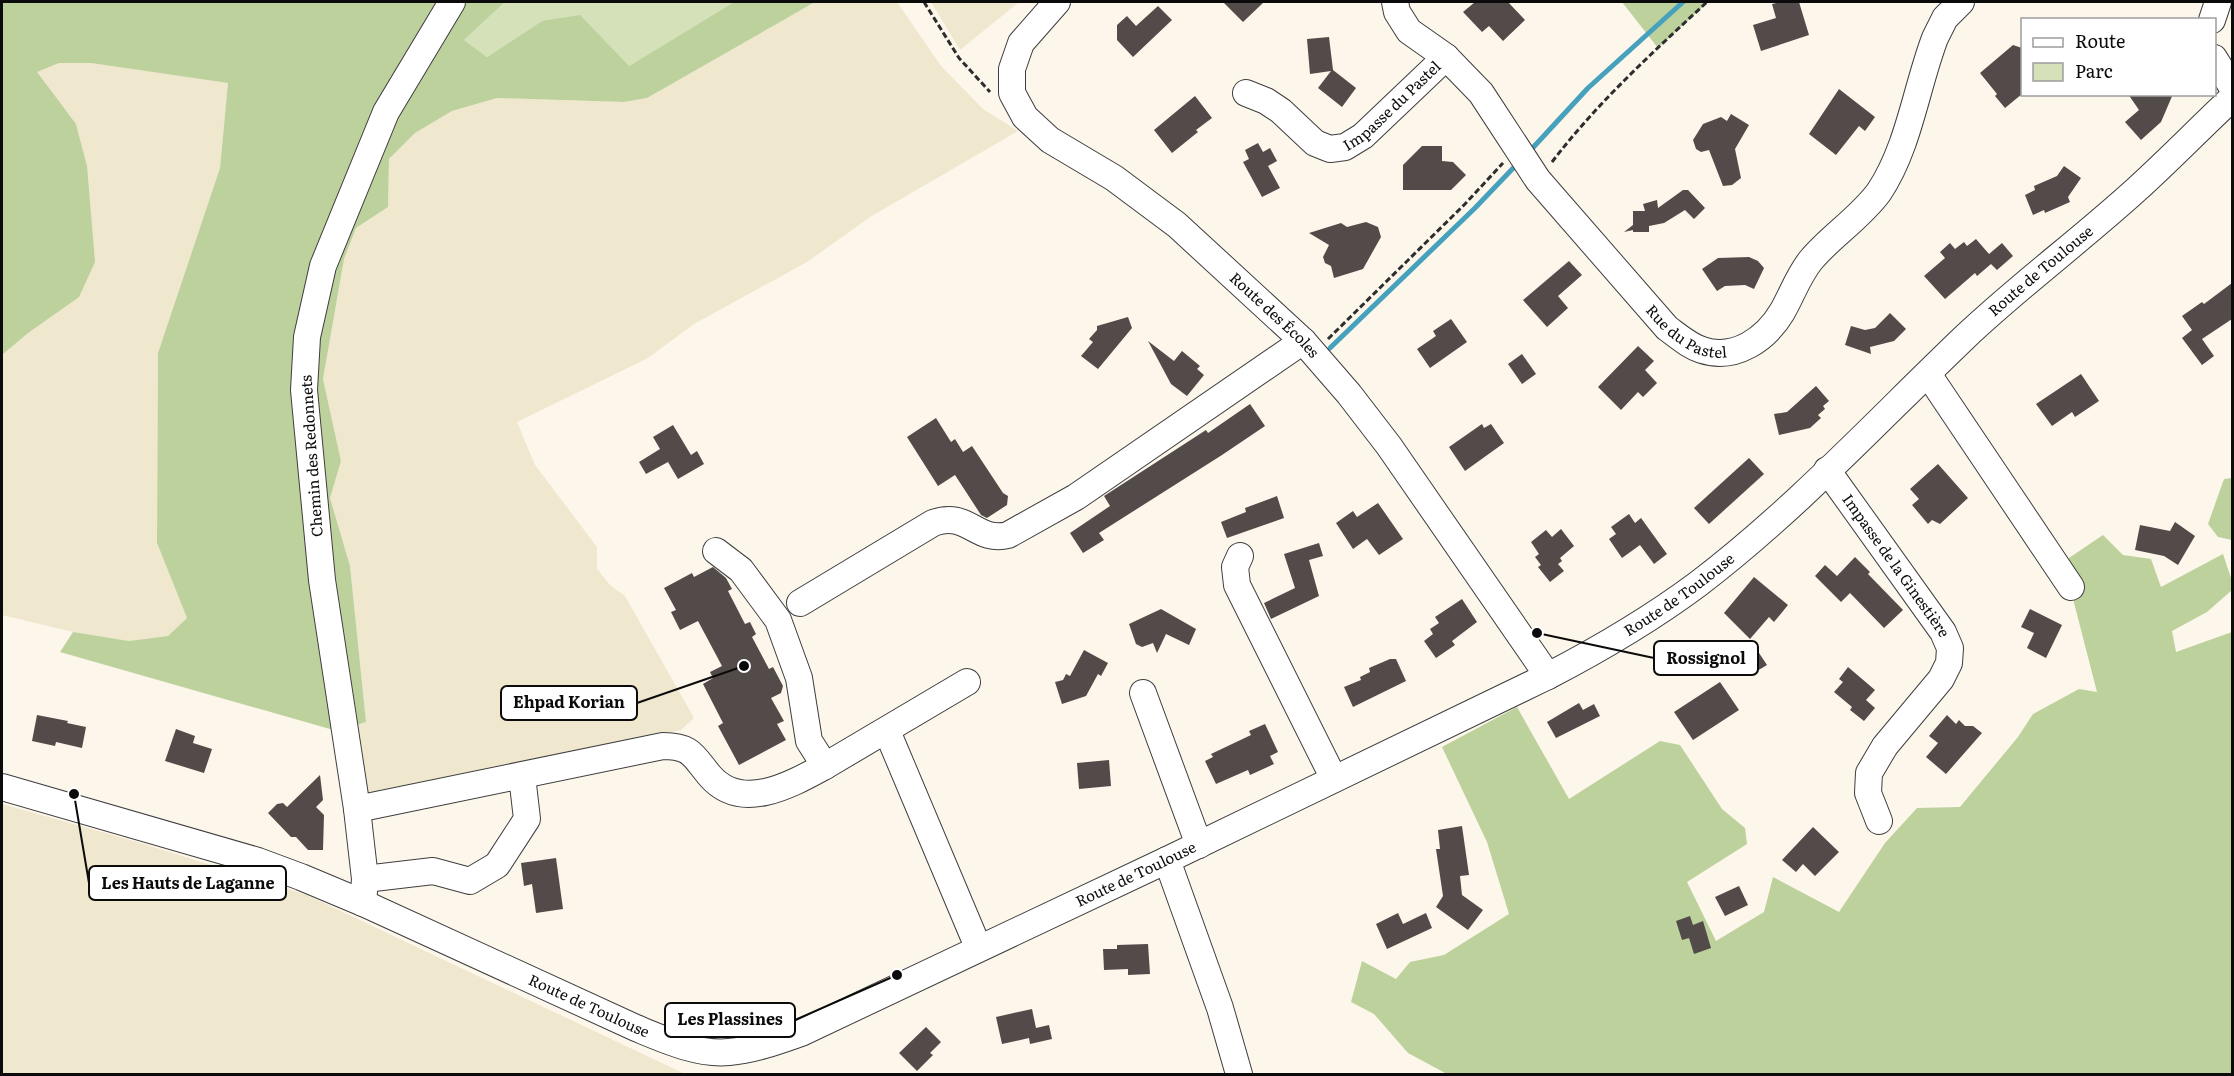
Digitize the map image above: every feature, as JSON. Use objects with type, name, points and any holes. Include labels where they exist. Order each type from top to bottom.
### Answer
[{"type":"street","name":"Chemin des Redonnets","points":[[364,891],[357,809],[322,580],[304,390],[307,337],[322,266],[386,112],[452,2]]},
{"type":"street","points":[[1012,93],[1012,69],[1021,43],[1057,2]]},
{"type":"street","name":"Rue du Pastel","points":[[1395,2],[1397,12],[1409,31],[1446,57],[1481,93],[1524,161],[1667,328],[1687,343],[1703,351],[1725,353],[1744,347],[1764,336],[1781,313],[1811,260],[1877,194],[1892,170],[1904,138],[1935,38],[1945,18],[1961,2]]},
{"type":"street","points":[[2213,18],[2218,2]]},
{"type":"street","name":"Impasse du Pastel","points":[[1246,93],[1266,101],[1281,111],[1315,143],[1330,149],[1345,147],[1362,136],[1446,57]]},
{"type":"street","points":[[2216,61],[2232,87]]},
{"type":"street","name":"Route des Écoles","points":[[1012,93],[1025,117],[1050,140],[1114,178],[1162,213],[1309,347],[1389,446],[1548,676]]},
{"type":"street","name":"Route de Toulouse","points":[[2,787],[364,891],[636,1029],[676,1044],[705,1051],[728,1052],[760,1046],[801,1033],[978,947],[1167,860],[1548,676],[1598,650],[1640,624],[1698,584],[1763,530],[2008,298],[2137,189],[2232,98]]},
{"type":"street","name":"Route de Toulouse","points":[[2137,189],[2232,124]]},
{"type":"street","points":[[800,603],[933,523],[946,518],[958,520],[996,538],[1008,535],[1076,496],[1309,347]]},
{"type":"street","points":[[1928,374],[2070,587]]},
{"type":"street","name":"Impasse de la Ginestière","points":[[1827,470],[1942,632],[1950,648],[1949,663],[1941,679],[1885,746],[1869,773],[1868,793],[1879,821]]},
{"type":"street","points":[[716,551],[741,570],[778,620],[799,678],[809,741],[825,766]]},
{"type":"street","points":[[1240,556],[1235,567],[1237,585],[1334,779]]},
{"type":"street","points":[[357,809],[663,746],[680,746],[695,755],[712,778],[724,787],[742,793],[759,794],[788,786],[887,731],[967,682]]},
{"type":"street","points":[[1143,693],[1198,844]]},
{"type":"street","points":[[887,731],[978,947]]},
{"type":"street","points":[[364,891],[408,872],[433,871],[470,881],[497,865],[527,819],[522,776]]},
{"type":"street","points":[[1167,860],[1221,1008],[1239,1074]]},
{"type":"path","points":[[924,2],[959,58],[991,93],[1012,93]]},
{"type":"path","points":[[1309,347],[1465,204],[1505,161],[1524,161],[1570,138],[1640,65],[1707,2]]},
{"type":"shaded area","points":[[815,2],[897,2],[941,66],[983,109],[1018,131],[870,217],[807,262],[694,324],[648,358],[517,422],[535,465],[597,547],[597,569],[610,585],[625,596],[694,718],[681,730],[346,798],[337,731],[366,722],[350,566],[330,498],[341,461],[323,379],[344,259],[356,228],[388,207],[389,159],[415,133],[452,111],[497,98],[624,102],[647,98]]},
{"type":"shaded area","points":[[931,2],[1019,2],[960,50]]},
{"type":"shaded area","points":[[59,63],[91,63],[228,83],[220,168],[158,353],[157,543],[187,618],[168,636],[129,641],[73,632],[2,615],[2,355],[28,333],[87,166],[76,124],[36,72]]},
{"type":"shaded area","points":[[2,804],[134,841],[307,895],[685,1074],[2,1074]]},
{"type":"green space","points":[[2,2],[505,2],[464,40],[487,57],[542,21],[580,15],[629,66],[734,2],[815,2],[647,98],[624,102],[497,98],[452,111],[415,133],[389,159],[388,207],[356,228],[344,259],[323,379],[341,461],[330,498],[350,566],[366,722],[337,731],[60,652],[73,632],[129,641],[168,636],[187,618],[157,543],[158,353],[220,168],[228,83],[91,63],[59,63],[37,72],[76,124],[87,166],[95,262],[79,297],[28,333],[2,355]]},
{"type":"green space","points":[[505,2],[734,2],[629,66],[542,21],[487,57],[464,40]]},
{"type":"green space","points":[[1622,2],[1708,2],[1658,48]]},
{"type":"green space","points":[[2232,478],[2232,540],[2218,537],[2208,524],[2224,479]]},
{"type":"green space","points":[[2103,535],[2123,555],[2151,559],[2161,587],[2223,554],[2232,581],[2232,590],[2207,612],[2172,631],[2176,652],[2232,632],[2232,1074],[1447,1074],[1408,1053],[1374,1014],[1351,1002],[1362,961],[1396,979],[1410,962],[1444,955],[1509,914],[1487,842],[1442,747],[1517,707],[1569,799],[1660,741],[1680,745],[1722,809],[1745,828],[1747,844],[1687,882],[1716,941],[1764,912],[1773,877],[1839,912],[1885,843],[1917,808],[1960,807],[2018,737],[2033,714],[2079,689],[2097,692],[2071,591],[2069,558]]},
{"type":"building","points":[[1223,2],[1264,2],[1243,22]]},
{"type":"building","points":[[1475,2],[1508,2],[1525,20],[1503,41],[1489,26],[1482,32],[1463,12]]},
{"type":"building","points":[[1799,2],[1809,35],[1761,51],[1753,25],[1776,18],[1772,4]]},
{"type":"building","points":[[1158,6],[1172,20],[1133,57],[1117,40],[1117,25],[1127,16],[1136,26]]},
{"type":"building","points":[[1329,37],[1333,70],[1356,88],[1342,107],[1318,88],[1331,71],[1310,74],[1307,39]]},
{"type":"building","points":[[2013,45],[2021,48],[2021,95],[2005,108],[1980,73]]},
{"type":"building","points":[[1839,89],[1875,117],[1865,131],[1859,126],[1836,155],[1809,134]]},
{"type":"building","points":[[1195,96],[1212,118],[1172,153],[1154,130]]},
{"type":"building","points":[[2129,96],[2172,96],[2161,122],[2141,140],[2125,122],[2139,110]]},
{"type":"building","points":[[1731,114],[1749,125],[1735,149],[1741,178],[1732,185],[1723,186],[1709,150],[1701,152],[1696,149],[1693,140],[1703,124],[1721,117],[1727,121]]},
{"type":"building","points":[[1258,143],[1263,152],[1270,148],[1277,161],[1268,166],[1280,188],[1262,197],[1243,162],[1249,159],[1245,150]]},
{"type":"building","points":[[1422,146],[1442,146],[1442,161],[1453,162],[1466,175],[1451,190],[1403,190],[1403,165]]},
{"type":"building","points":[[2064,166],[2081,178],[2068,197],[2070,202],[2045,213],[2044,210],[2033,215],[2025,195],[2035,190],[2034,186],[2057,176]]},
{"type":"building","points":[[1683,190],[1688,190],[1705,208],[1694,219],[1685,210],[1664,223],[1649,226],[1649,232],[1633,232],[1633,230],[1624,232],[1633,225],[1633,211],[1645,211],[1643,204],[1657,200],[1658,208]]},
{"type":"building","points":[[1366,222],[1378,227],[1381,237],[1363,269],[1334,278],[1331,266],[1325,263],[1323,257],[1329,245],[1309,233],[1341,223],[1347,227]]},
{"type":"building","points":[[1976,239],[1989,254],[2002,243],[2013,256],[1997,270],[1991,264],[1977,276],[1975,273],[1945,299],[1924,276],[1945,258],[1940,252],[1950,243],[1955,249],[1964,242],[1967,246]]},
{"type":"building","points":[[1749,257],[1758,261],[1764,268],[1754,289],[1745,285],[1725,286],[1717,291],[1702,269],[1718,258]]},
{"type":"building","points":[[1569,261],[1582,275],[1558,296],[1568,308],[1547,327],[1523,300]]},
{"type":"building","points":[[2232,283],[2232,319],[2202,339],[2214,356],[2202,365],[2182,338],[2192,330],[2182,316],[2202,302],[2204,304]]},
{"type":"building","points":[[1890,313],[1906,329],[1894,341],[1870,347],[1871,354],[1845,345],[1851,326],[1865,330],[1875,328]]},
{"type":"building","points":[[1128,317],[1132,328],[1098,369],[1081,356],[1093,342],[1089,339],[1097,330],[1097,326]]},
{"type":"building","points":[[1451,319],[1467,342],[1430,368],[1417,349],[1436,336],[1433,331]]},
{"type":"building","points":[[1148,341],[1174,361],[1182,351],[1200,366],[1197,369],[1204,375],[1187,396],[1171,384]]},
{"type":"building","points":[[1638,346],[1654,361],[1645,370],[1657,383],[1643,397],[1638,392],[1621,410],[1598,387]]},
{"type":"building","points":[[1522,354],[1536,374],[1522,384],[1508,364]]},
{"type":"building","points":[[2081,374],[2099,401],[2075,417],[2072,412],[2052,426],[2036,404]]},
{"type":"building","points":[[1816,386],[1829,401],[1818,415],[1821,418],[1810,428],[1779,435],[1774,414],[1787,412]]},
{"type":"building","points":[[1250,404],[1265,426],[1099,533],[1104,540],[1083,553],[1070,533],[1110,506],[1104,496],[1206,430],[1208,433]]},
{"type":"building","points":[[936,418],[951,442],[955,439],[963,452],[972,446],[1003,493],[1008,496],[1007,505],[987,518],[981,515],[955,475],[938,486],[907,437]]},
{"type":"building","points":[[1482,424],[1484,428],[1491,424],[1504,443],[1465,471],[1449,447]]},
{"type":"building","points":[[673,425],[691,455],[697,451],[704,464],[678,479],[668,462],[646,474],[639,462],[660,449],[653,437]]},
{"type":"building","points":[[1749,458],[1764,474],[1709,524],[1694,508]]},
{"type":"building","points":[[1938,464],[1968,498],[1940,524],[1932,520],[1928,524],[1912,505],[1919,499],[1910,489]]},
{"type":"building","points":[[1277,496],[1284,518],[1227,538],[1221,522],[1246,512],[1245,508]]},
{"type":"building","points":[[1378,503],[1403,539],[1379,555],[1367,539],[1353,549],[1336,523],[1353,511],[1357,517]]},
{"type":"building","points":[[1629,514],[1635,523],[1641,518],[1667,554],[1654,564],[1640,545],[1622,558],[1609,539],[1616,534],[1611,527]]},
{"type":"building","points":[[2175,522],[2195,536],[2178,565],[2164,556],[2135,550],[2140,525],[2170,531]]},
{"type":"building","points":[[1561,529],[1574,546],[1560,558],[1562,561],[1558,564],[1564,571],[1550,582],[1538,567],[1541,565],[1535,557],[1539,554],[1531,542],[1546,530],[1552,537]]},
{"type":"building","points":[[1319,543],[1323,556],[1309,560],[1319,596],[1271,619],[1264,603],[1295,588],[1284,554]]},
{"type":"building","points":[[1855,557],[1903,610],[1884,628],[1850,593],[1841,602],[1815,576],[1825,565],[1837,576]]},
{"type":"building","points":[[713,567],[726,578],[732,589],[728,591],[745,624],[750,622],[756,634],[752,637],[769,669],[773,667],[783,686],[781,693],[771,698],[784,721],[777,724],[786,740],[739,765],[718,726],[723,723],[703,684],[713,678],[710,672],[722,666],[698,621],[680,630],[671,612],[676,610],[664,588],[692,573],[694,577]]},
{"type":"building","points":[[1754,577],[1788,605],[1774,622],[1769,617],[1750,639],[1724,613]]},
{"type":"building","points":[[1462,599],[1477,622],[1452,641],[1455,645],[1436,658],[1424,641],[1433,634],[1430,629],[1439,623],[1435,617]]},
{"type":"building","points":[[1161,609],[1196,629],[1189,645],[1166,634],[1157,653],[1153,643],[1142,647],[1136,644],[1129,624]]},
{"type":"building","points":[[2030,609],[2062,625],[2046,658],[2027,648],[2034,633],[2021,627]]},
{"type":"building","points":[[1753,644],[1767,665],[1752,674],[1738,654]]},
{"type":"building","points":[[1084,650],[1108,663],[1101,676],[1098,674],[1086,696],[1062,704],[1055,682],[1063,680],[1066,674],[1070,676]]},
{"type":"building","points":[[1390,659],[1396,659],[1406,681],[1353,707],[1344,687],[1361,680],[1360,677],[1370,672],[1369,668]]},
{"type":"building","points":[[1848,667],[1875,690],[1866,700],[1875,708],[1864,721],[1850,710],[1852,707],[1834,692],[1843,682],[1839,679]]},
{"type":"building","points":[[1720,682],[1739,710],[1693,740],[1674,712]]},
{"type":"building","points":[[1579,703],[1583,710],[1594,704],[1600,716],[1556,738],[1547,722]]},
{"type":"building","points":[[37,715],[86,727],[82,748],[56,742],[55,746],[32,741]]},
{"type":"building","points":[[1947,715],[1956,724],[1959,720],[1965,726],[1973,726],[1982,733],[1946,774],[1926,757],[1938,743],[1929,736]]},
{"type":"building","points":[[1265,724],[1278,752],[1270,756],[1274,764],[1250,775],[1248,770],[1216,784],[1205,761],[1213,757],[1211,754],[1251,735],[1249,731]]},
{"type":"building","points":[[176,729],[195,736],[193,743],[212,749],[204,773],[165,761]]},
{"type":"building","points":[[1109,760],[1111,786],[1079,789],[1077,763]]},
{"type":"building","points":[[320,775],[323,800],[316,807],[324,815],[323,850],[308,850],[296,837],[291,837],[268,813],[277,804],[283,803],[287,807]]},
{"type":"building","points":[[1462,826],[1469,875],[1460,876],[1462,895],[1483,910],[1468,930],[1436,907],[1443,896],[1436,849],[1440,849],[1438,830]]},
{"type":"building","points":[[1813,827],[1839,852],[1815,876],[1803,864],[1796,872],[1782,860]]},
{"type":"building","points":[[556,858],[563,909],[536,913],[532,884],[524,886],[521,863]]},
{"type":"building","points":[[1739,886],[1748,905],[1725,916],[1715,897]]},
{"type":"building","points":[[1398,913],[1403,924],[1426,913],[1432,928],[1387,949],[1376,924]]},
{"type":"building","points":[[1690,916],[1693,925],[1703,921],[1711,948],[1694,954],[1689,938],[1682,940],[1676,921]]},
{"type":"building","points":[[1148,944],[1150,974],[1128,975],[1128,969],[1104,970],[1103,949],[1117,949],[1117,945]]},
{"type":"building","points":[[1032,1009],[1036,1028],[1049,1025],[1052,1039],[1030,1044],[1029,1038],[1002,1044],[996,1017]]},
{"type":"building","points":[[926,1027],[941,1042],[930,1053],[933,1055],[917,1071],[899,1053]]},
{"type":"waterway","points":[[1528,153],[1588,88],[1683,2]]},
{"type":"waterway","points":[[1330,348],[1475,208],[1519,162]]},
{"type":"place","name":"Rossignol","points":[[1537,633]]},
{"type":"place","name":"Ehpad Korian","points":[[744,666]]},
{"type":"place","name":"Les Hauts de Laganne","points":[[74,794]]},
{"type":"place","name":"Les Plassines","points":[[897,975]]}]
